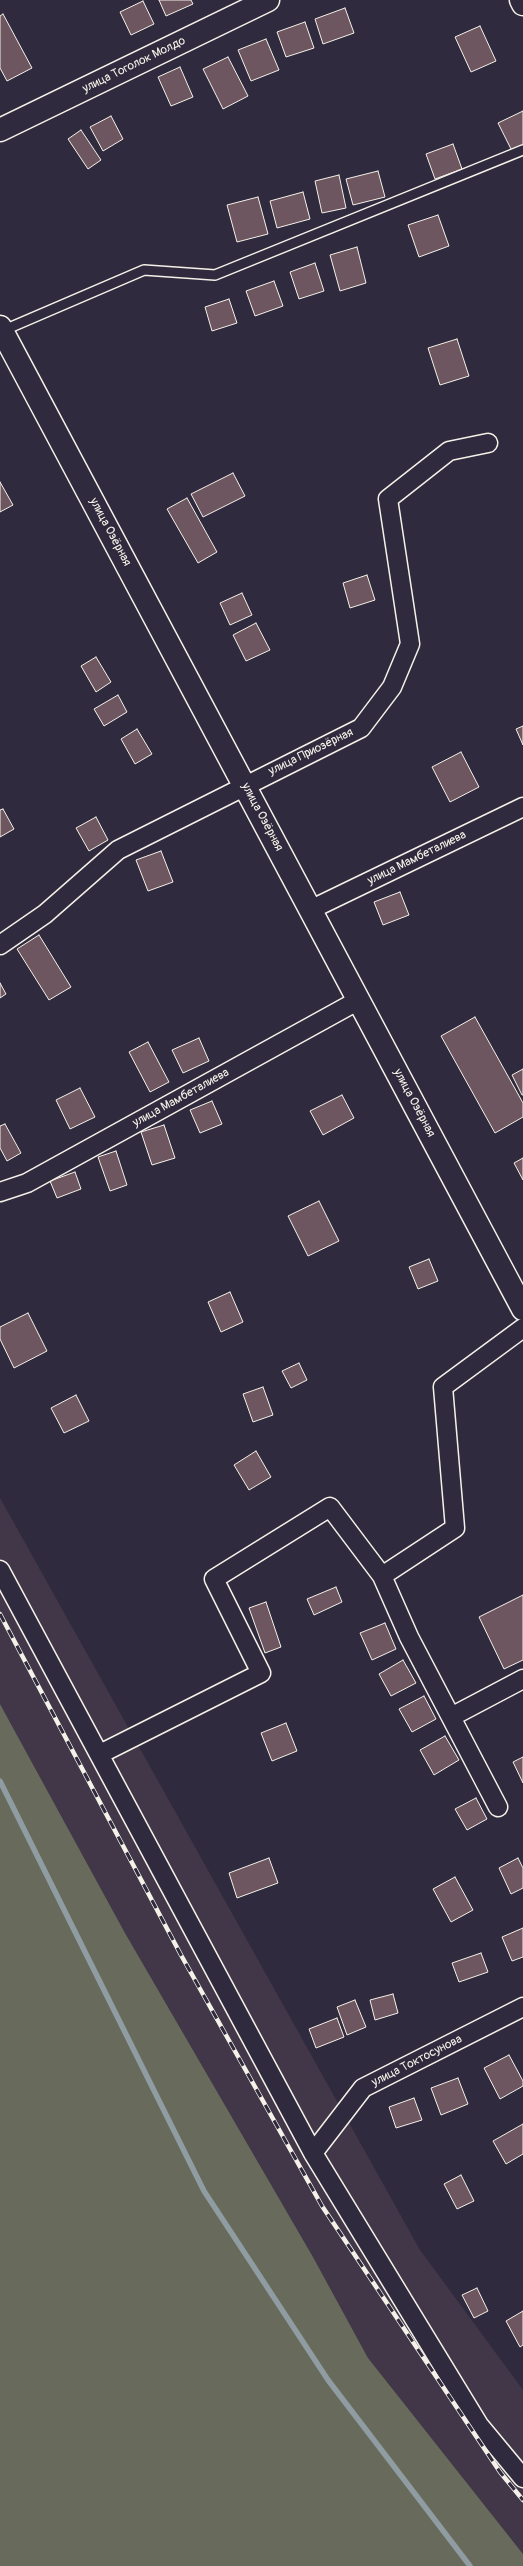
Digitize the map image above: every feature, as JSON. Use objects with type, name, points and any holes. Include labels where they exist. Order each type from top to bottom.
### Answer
[{"type":"main road","name":"улица Тоголок Молдо","points":[[0,130],[268,0]]},
{"type":"main road","points":[[521,0],[523,4]]},
{"type":"main road","name":"улица Озёрная","points":[[1,329],[312,909],[523,1308]]},
{"type":"street","name":"улица Приозёрная","points":[[0,945],[45,914],[118,850],[361,728],[392,687],[410,644],[388,499],[449,451],[488,443]]},
{"type":"street","name":"улица Мамбеталиева","points":[[312,909],[523,807]]},
{"type":"street","name":"улица Мамбеталиева","points":[[0,1192],[27,1183],[360,1000]]},
{"type":"street","points":[[382,1576],[455,1528],[442,1387],[523,1328]]},
{"type":"street","points":[[100,1754],[261,1673],[214,1579],[330,1507],[382,1576],[409,1637],[498,1807]]},
{"type":"street","points":[[0,1570],[313,2153],[479,2425],[523,2478]]},
{"type":"street","points":[[451,1717],[523,1678]]},
{"type":"street","name":"улица Токтосунова","points":[[313,2153],[363,2088],[523,2007]]},
{"type":"lane","points":[[1,329],[144,270],[215,275],[523,150]]},
{"type":"shaded area","points":[[0,1498],[420,2250],[523,2390],[523,2554],[368,2358],[313,2257],[125,1933],[0,1704]]},
{"type":"green space","points":[[0,1704],[125,1933],[313,2257],[368,2358],[523,2554],[523,2566],[0,2566]]},
{"type":"building","points":[[159,0],[191,0],[193,4],[166,16]]},
{"type":"building","points":[[143,1],[154,24],[131,35],[120,12]]},
{"type":"building","points":[[345,8],[354,33],[323,44],[315,19]]},
{"type":"building","points":[[3,14],[32,68],[7,81],[0,68],[0,16]]},
{"type":"building","points":[[305,22],[314,48],[286,57],[277,32]]},
{"type":"building","points":[[480,26],[496,61],[471,72],[455,37]]},
{"type":"building","points":[[266,39],[279,70],[251,81],[238,50]]},
{"type":"building","points":[[228,57],[248,96],[223,109],[203,69]]},
{"type":"building","points":[[180,67],[193,97],[171,106],[158,77]]},
{"type":"building","points":[[523,111],[523,146],[512,151],[498,123]]},
{"type":"building","points":[[111,116],[123,139],[103,151],[90,127]]},
{"type":"building","points":[[81,130],[101,160],[88,169],[68,139]]},
{"type":"building","points":[[453,144],[462,169],[435,179],[426,154]]},
{"type":"building","points":[[378,171],[385,197],[353,205],[346,179]]},
{"type":"building","points":[[339,175],[346,208],[322,213],[315,181]]},
{"type":"building","points":[[303,192],[310,219],[277,228],[270,201]]},
{"type":"building","points":[[258,197],[268,234],[237,242],[227,205]]},
{"type":"building","points":[[438,215],[449,246],[419,257],[408,225]]},
{"type":"building","points":[[357,247],[366,283],[340,291],[330,255]]},
{"type":"building","points":[[315,263],[324,291],[299,299],[290,272]]},
{"type":"building","points":[[274,281],[283,306],[255,316],[246,291]]},
{"type":"building","points":[[229,299],[237,323],[212,331],[205,307]]},
{"type":"building","points":[[457,339],[469,376],[440,385],[428,348]]},
{"type":"building","points":[[233,473],[245,496],[203,517],[191,494]]},
{"type":"building","points":[[0,482],[13,505],[0,512]]},
{"type":"building","points":[[187,498],[217,552],[198,563],[167,509]]},
{"type":"building","points":[[367,575],[375,600],[350,608],[343,583]]},
{"type":"building","points":[[242,593],[252,615],[230,625],[220,603]]},
{"type":"building","points":[[256,623],[270,650],[246,661],[233,635]]},
{"type":"building","points":[[96,657],[111,682],[96,692],[81,666]]},
{"type":"building","points":[[118,695],[127,712],[104,726],[94,709]]},
{"type":"building","points":[[523,726],[523,745],[516,729]]},
{"type":"building","points":[[137,729],[152,754],[135,764],[121,739]]},
{"type":"building","points":[[461,752],[479,787],[450,802],[432,767]]},
{"type":"building","points":[[3,809],[14,829],[0,837],[0,810]]},
{"type":"building","points":[[96,817],[108,840],[89,851],[76,828]]},
{"type":"building","points":[[161,851],[173,882],[148,891],[136,860]]},
{"type":"building","points":[[400,892],[409,915],[383,925],[374,902]]},
{"type":"building","points":[[39,935],[71,987],[49,1000],[17,949]]},
{"type":"building","points":[[0,983],[6,994],[0,998]]},
{"type":"building","points":[[475,1017],[523,1103],[523,1117],[495,1133],[441,1036]]},
{"type":"building","points":[[199,1038],[209,1061],[183,1073],[172,1050]]},
{"type":"building","points":[[148,1042],[169,1082],[150,1092],[129,1052]]},
{"type":"building","points":[[523,1069],[523,1095],[522,1095],[512,1075]]},
{"type":"building","points":[[80,1088],[95,1117],[70,1129],[56,1100]]},
{"type":"building","points":[[342,1095],[354,1118],[323,1135],[310,1111]]},
{"type":"building","points":[[212,1101],[222,1124],[200,1133],[190,1110]]},
{"type":"building","points":[[5,1124],[21,1153],[7,1161],[0,1148],[0,1126]]},
{"type":"building","points":[[164,1125],[175,1158],[152,1165],[141,1132]]},
{"type":"building","points":[[116,1151],[127,1185],[110,1191],[98,1157]]},
{"type":"building","points":[[523,1158],[523,1180],[514,1163]]},
{"type":"building","points":[[75,1172],[81,1189],[57,1198],[50,1181]]},
{"type":"building","points":[[319,1201],[339,1241],[308,1256],[288,1216]]},
{"type":"building","points":[[429,1259],[438,1281],[418,1289],[409,1267]]},
{"type":"building","points":[[230,1292],[243,1322],[221,1332],[208,1302]]},
{"type":"building","points":[[28,1313],[47,1351],[14,1368],[0,1339],[0,1327]]},
{"type":"building","points":[[299,1363],[307,1380],[291,1388],[282,1371]]},
{"type":"building","points":[[263,1387],[273,1415],[253,1422],[243,1394]]},
{"type":"building","points":[[76,1395],[89,1421],[64,1433],[51,1408]]},
{"type":"building","points":[[256,1451],[271,1477],[249,1490],[234,1465]]},
{"type":"building","points":[[336,1587],[342,1602],[314,1615],[307,1599]]},
{"type":"building","points":[[523,1595],[523,1660],[504,1669],[479,1617]]},
{"type":"building","points":[[266,1602],[281,1647],[265,1653],[249,1608]]},
{"type":"building","points":[[385,1623],[396,1649],[372,1660],[360,1633]]},
{"type":"building","points":[[403,1660],[416,1683],[391,1696],[379,1674]]},
{"type":"building","points":[[424,1696],[436,1719],[412,1732],[399,1709]]},
{"type":"building","points":[[286,1723],[297,1751],[272,1761],[261,1733]]},
{"type":"building","points":[[445,1736],[459,1760],[434,1775],[420,1750]]},
{"type":"building","points":[[523,1757],[523,1783],[513,1762]]},
{"type":"building","points":[[476,1798],[487,1819],[467,1830],[455,1809]]},
{"type":"building","points":[[269,1858],[278,1883],[237,1898],[229,1873]]},
{"type":"building","points":[[518,1858],[523,1868],[523,1888],[511,1894],[499,1868]]},
{"type":"building","points":[[455,1877],[473,1910],[451,1922],[433,1889]]},
{"type":"building","points":[[523,1928],[523,1957],[512,1961],[502,1937]]},
{"type":"building","points":[[481,1953],[488,1972],[459,1982],[452,1963]]},
{"type":"building","points":[[393,1994],[398,2013],[375,2020],[370,2000]]},
{"type":"building","points":[[355,2000],[366,2027],[347,2035],[337,2007]]},
{"type":"building","points":[[337,2018],[344,2037],[316,2048],[309,2029]]},
{"type":"building","points":[[509,2055],[523,2081],[523,2086],[500,2099],[484,2068]]},
{"type":"building","points":[[458,2078],[468,2104],[441,2115],[431,2088]]},
{"type":"building","points":[[414,2098],[422,2120],[396,2128],[389,2107]]},
{"type":"building","points":[[523,2124],[523,2154],[506,2164],[493,2141]]},
{"type":"building","points":[[461,2175],[474,2201],[457,2209],[444,2184]]},
{"type":"building","points":[[477,2288],[488,2311],[474,2318],[462,2295]]},
{"type":"building","points":[[523,2311],[523,2345],[520,2347],[506,2321]]},
{"type":"waterway","points":[[0,1781],[204,2191],[328,2380],[470,2566]]},
{"type":"railway","points":[[0,1614],[181,1955],[322,2206],[500,2472],[523,2500]]}]
